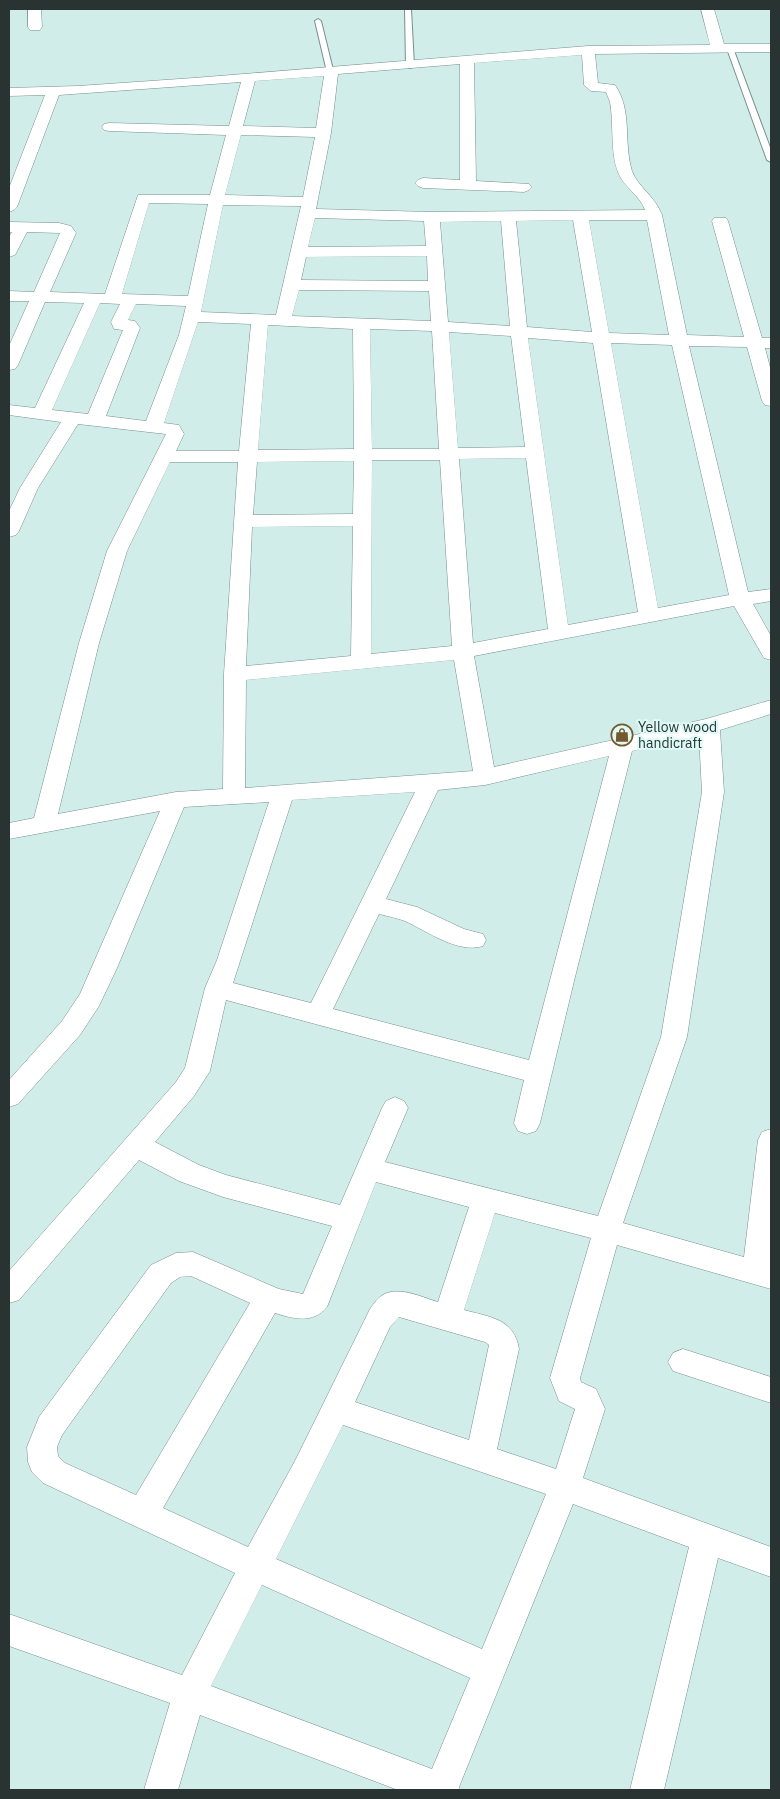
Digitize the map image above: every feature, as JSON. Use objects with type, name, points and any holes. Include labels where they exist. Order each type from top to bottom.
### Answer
[{"type":"street","points":[[34,9],[35,27]]},
{"type":"street","points":[[706,9],[724,48]]},
{"type":"street","points":[[9,92],[249,78],[588,50],[771,48]]},
{"type":"street","points":[[588,50],[591,86],[610,88],[613,92],[620,121],[623,164],[627,178],[649,200],[654,215],[679,340],[740,599],[771,653]]},
{"type":"street","points":[[467,61],[468,184]]},
{"type":"street","points":[[283,320],[301,252],[310,208],[324,133],[331,72]]},
{"type":"street","points":[[152,426],[187,335],[216,200],[249,78]]},
{"type":"street","points":[[9,207],[54,90]]},
{"type":"street","points":[[109,127],[324,133]]},
{"type":"street","points":[[423,183],[524,187]]},
{"type":"street","points":[[112,299],[143,198],[216,200],[432,218],[654,215]]},
{"type":"street","points":[[580,215],[649,618]]},
{"type":"street","points":[[508,216],[519,333],[559,634]]},
{"type":"street","points":[[432,218],[463,652],[484,777]]},
{"type":"street","points":[[720,221],[763,342],[771,402]]},
{"type":"street","points":[[9,252],[15,227],[59,228],[65,229],[68,233],[9,365]]},
{"type":"street","points":[[301,252],[434,251]]},
{"type":"street","points":[[333,285],[339,252]]},
{"type":"street","points":[[292,285],[436,286]]},
{"type":"street","points":[[9,296],[130,300],[260,319],[439,326],[601,338],[763,342]]},
{"type":"street","points":[[42,413],[94,299]]},
{"type":"street","points":[[95,420],[132,328],[129,325],[120,325],[119,322],[130,300]]},
{"type":"street","points":[[234,796],[235,674],[244,522],[260,319]]},
{"type":"street","points":[[361,324],[363,456],[361,661]]},
{"type":"street","points":[[9,410],[152,426],[174,429],[175,432],[117,551],[89,643],[44,823]]},
{"type":"street","points":[[9,531],[29,488],[73,417]]},
{"type":"street","points":[[163,457],[249,455],[363,456],[535,452]]},
{"type":"street","points":[[244,522],[362,520]]},
{"type":"street","points":[[235,674],[463,652],[649,618],[740,599],[771,595]]},
{"type":"street","points":[[9,831],[176,800],[430,783],[484,777],[709,726],[771,707]]},
{"type":"street","points":[[9,1630],[157,1682],[442,1790],[564,1486],[590,1409],[586,1399],[570,1391],[565,1378],[607,1230],[674,1037],[713,792],[709,726]]},
{"type":"street","points":[[527,1123],[538,1073],[623,745]]},
{"type":"street","points":[[318,1015],[430,783]]},
{"type":"street","points":[[9,1291],[185,1089],[197,1071],[217,988],[229,960],[283,793]]},
{"type":"street","points":[[9,1097],[71,1028],[90,999],[176,800]]},
{"type":"street","points":[[372,904],[416,916],[458,936],[474,940]]},
{"type":"street","points":[[217,988],[538,1073]]},
{"type":"street","points":[[395,1108],[368,1169],[317,1298],[311,1305],[303,1308],[269,1297],[193,1264],[180,1263],[170,1267],[161,1274],[50,1428],[42,1447],[43,1462],[54,1472],[142,1514],[490,1670]]},
{"type":"street","points":[[368,1169],[607,1230],[764,1274],[771,1140]]},
{"type":"street","points":[[135,1145],[189,1173],[223,1186],[348,1219]]},
{"type":"street","points":[[447,1318],[486,1198]]},
{"type":"street","points":[[142,1514],[269,1297]]},
{"type":"street","points":[[162,1790],[190,1695],[255,1566],[307,1469],[380,1318],[391,1305],[402,1304],[500,1335],[504,1349],[480,1458]]},
{"type":"street","points":[[683,1362],[771,1390]]},
{"type":"street","points":[[336,1409],[564,1486],[771,1562]]},
{"type":"street","points":[[647,1790],[707,1539]]},
{"type":"lane","points":[[408,9],[410,66]]},
{"type":"lane","points":[[318,21],[331,72]]},
{"type":"lane","points":[[724,48],[771,160]]},
{"type":"place","name":"Yellow wood handicraft","points":[[622,735]]}]
